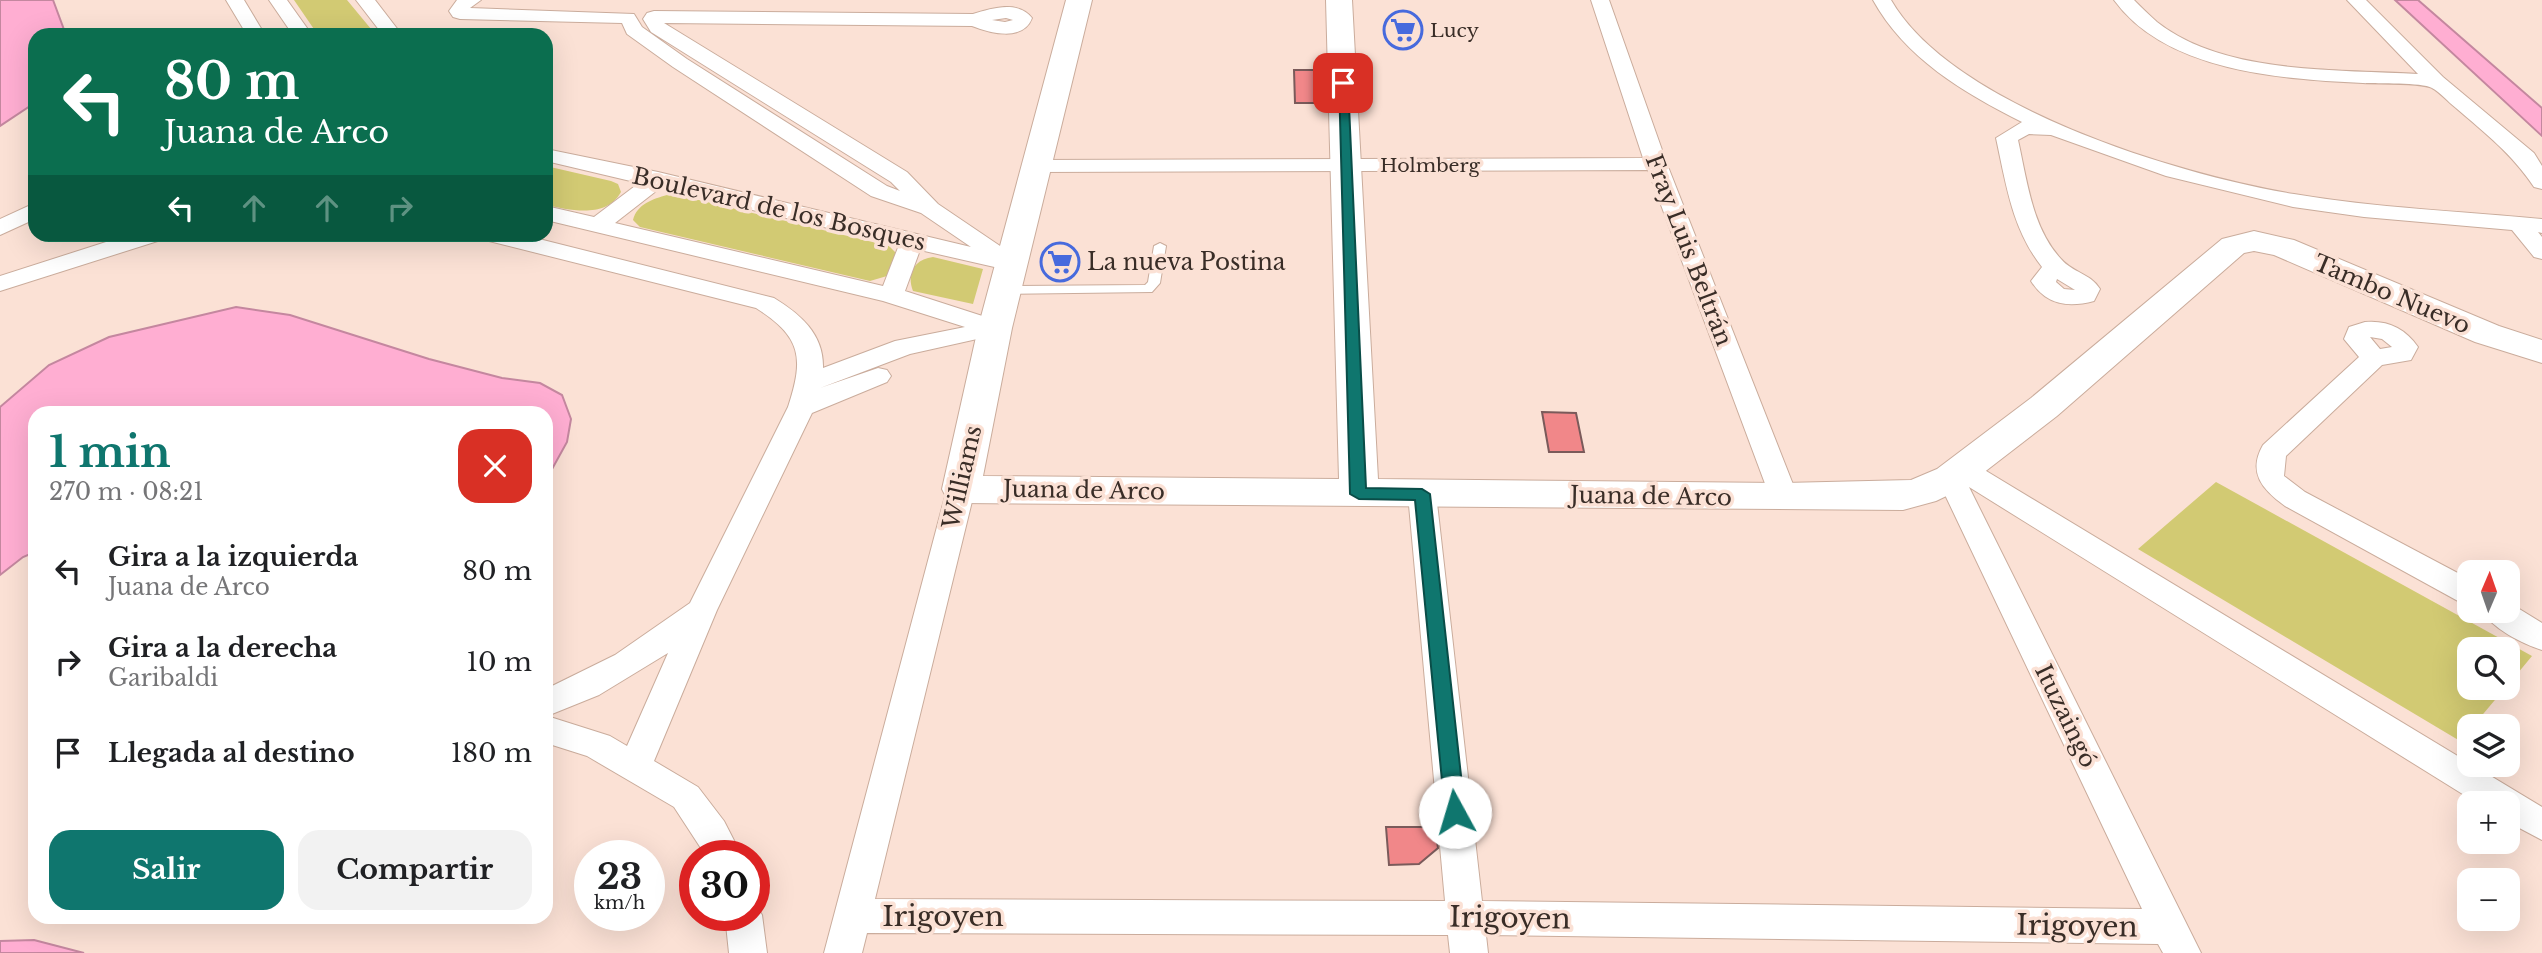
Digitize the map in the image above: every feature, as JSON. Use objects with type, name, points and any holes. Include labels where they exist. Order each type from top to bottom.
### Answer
[{"type":"street","points":[[234,0],[252,28]]},
{"type":"street","points":[[278,0],[298,28]]},
{"type":"street","points":[[365,0],[388,28]]},
{"type":"street","points":[[472,0],[461,5],[458,10],[460,13],[471,15],[497,6],[644,13],[975,20]]},
{"type":"street","name":"Williams","points":[[843,953],[961,488],[995,328],[1079,0]]},
{"type":"street","points":[[1339,0],[1359,494]]},
{"type":"street","name":"Fray Luis Beltrán","points":[[1600,0],[1656,164],[1784,497]]},
{"type":"street","points":[[1882,0],[1899,28],[1976,95],[2007,138],[2025,214],[2033,236],[2053,267]]},
{"type":"street","points":[[2123,0],[2142,21],[2163,35],[2230,61],[2309,72],[2436,81]]},
{"type":"street","points":[[2356,0],[2436,81],[2526,158],[2542,182]]},
{"type":"street","points":[[644,13],[634,30],[680,63],[879,191],[930,209],[1009,277]]},
{"type":"street","points":[[1955,75],[1989,97],[2056,130],[2131,159],[2260,194],[2386,212],[2542,226]]},
{"type":"street","points":[[2007,138],[2025,127],[2056,130]]},
{"type":"street","name":"Boulevard de los Bosques","points":[[553,156],[658,179],[912,241],[1009,277]]},
{"type":"street","name":"Holmberg","points":[[1036,166],[1656,164]]},
{"type":"street","points":[[598,225],[658,179]]},
{"type":"street","points":[[0,228],[28,214]]},
{"type":"street","points":[[553,215],[891,295],[995,328]]},
{"type":"street","points":[[2518,223],[2542,252]]},
{"type":"street","points":[[0,240],[28,234]]},
{"type":"street","points":[[891,295],[912,241]]},
{"type":"street","name":"Juana de Arco","points":[[961,488],[1359,494],[1903,496],[1922,491],[1957,474],[2044,407],[2232,246],[2254,241]]},
{"type":"street","name":"Tambo Nuevo","points":[[2254,241],[2283,247],[2487,334],[2536,350]]},
{"type":"street","points":[[0,264],[69,242]]},
{"type":"street","points":[[0,284],[131,242]]},
{"type":"street","points":[[521,242],[765,303],[787,315],[803,331],[811,351],[806,395],[702,610],[635,767]]},
{"type":"street","points":[[806,395],[916,360],[951,338],[995,328]]},
{"type":"street","points":[[2374,358],[2273,452],[2268,471],[2271,482],[2295,499],[2457,587]]},
{"type":"street","points":[[1957,474],[2485,791]]},
{"type":"street","name":"Ituzaingó","points":[[1957,474],[2175,940]]},
{"type":"street","points":[[1422,494],[1468,935]]},
{"type":"street","points":[[553,700],[593,682],[659,644],[702,610]]},
{"type":"street","points":[[2518,623],[2542,638]]},
{"type":"street","points":[[553,731],[598,746],[686,797],[716,840]]},
{"type":"street","points":[[2520,812],[2542,825]]},
{"type":"street","name":"Irigoyen","points":[[852,916],[1468,935],[2175,940]]},
{"type":"street","points":[[745,931],[748,953]]},
{"type":"lane","points":[[1009,277],[1148,289],[1154,283],[1160,246]]},
{"type":"shaded area","points":[[0,0],[53,0],[63,28],[28,28],[28,107],[0,126]]},
{"type":"shaded area","points":[[294,0],[347,0],[370,28],[313,28]]},
{"type":"shaded area","points":[[2395,0],[2418,0],[2542,108],[2542,136]]},
{"type":"shaded area","points":[[553,168],[618,184],[621,192],[606,206],[576,210],[553,206]]},
{"type":"shaded area","points":[[667,195],[678,195],[889,246],[897,254],[887,276],[870,281],[640,227],[633,220],[642,206]]},
{"type":"shaded area","points":[[933,257],[983,269],[973,304],[913,291],[911,278],[914,268],[921,261]]},
{"type":"shaded area","points":[[236,307],[290,315],[429,359],[502,378],[540,383],[562,395],[571,419],[567,442],[553,467],[553,406],[28,406],[28,555],[0,575],[0,407],[49,365],[109,337]]},
{"type":"shaded area","points":[[2216,482],[2457,615],[2457,623],[2472,623],[2497,637],[2457,637],[2457,700],[2495,700],[2483,714],[2457,714],[2457,739],[2138,549]]},
{"type":"shaded area","points":[[2520,649],[2532,656],[2520,670]]},
{"type":"shaded area","points":[[34,940],[84,953],[0,953],[0,941]]},
{"type":"building","points":[[1294,70],[1320,70],[1323,103],[1295,103]]},
{"type":"building","points":[[1542,412],[1576,413],[1584,452],[1549,452]]},
{"type":"building","points":[[1386,827],[1435,827],[1438,848],[1419,864],[1389,865]]},
{"type":"place","name":"Lucy","points":[[1403,30]]},
{"type":"place","name":"La nueva Postina","points":[[1060,262]]},
{"type":"route","points":[[1343,83],[1359,494],[1422,494],[1455,812]]}]
